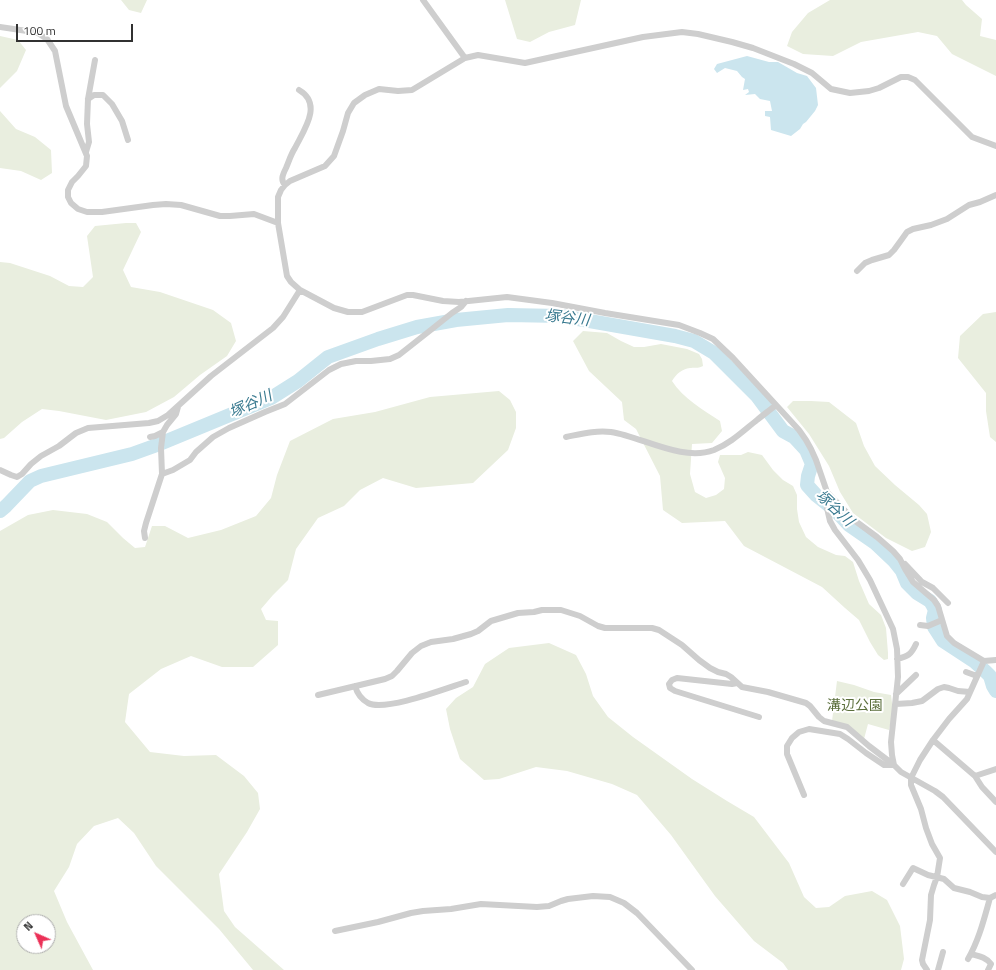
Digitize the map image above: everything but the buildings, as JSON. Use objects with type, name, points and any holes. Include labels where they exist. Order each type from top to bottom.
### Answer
[{"type":"street","points":[[423,0],[465,58]]},
{"type":"street","points":[[0,27],[27,30],[38,33],[46,39],[54,51],[66,106],[87,156],[86,166],[72,182],[68,190],[68,197],[71,203],[78,209],[86,212],[102,212],[153,204],[181,205],[220,216],[254,214],[278,224]]},
{"type":"street","points":[[894,765],[891,742],[898,677],[895,638],[886,612],[858,560],[835,530],[830,520],[827,508],[827,495],[816,460],[806,440],[774,406],[733,358],[713,339],[679,325],[507,297],[466,301],[443,301],[413,295],[400,298],[362,312],[348,312],[334,308],[300,290],[287,276],[278,224],[278,197],[280,190],[290,181],[325,166],[334,156],[348,113],[354,103],[365,95],[379,90],[412,90],[465,58],[478,55],[525,63],[644,37],[682,32],[698,34],[746,46],[794,64],[812,73],[831,89],[850,93],[869,91],[879,88],[900,77],[908,77],[914,80],[972,137],[996,146]]},
{"type":"street","points":[[86,152],[89,142],[87,124],[88,99],[95,60]]},
{"type":"street","points":[[285,185],[282,182],[283,173],[310,116],[310,104],[305,94],[299,90]]},
{"type":"street","points":[[88,99],[94,95],[102,95],[112,104],[122,121],[128,140]]},
{"type":"street","points":[[857,271],[866,263],[889,255],[907,232],[947,219],[969,204],[980,202],[996,195]]},
{"type":"street","points":[[0,470],[11,476],[17,477],[41,456],[59,446],[76,433],[88,428],[149,423],[158,421],[168,415],[211,376],[273,328],[283,317],[300,290]]},
{"type":"street","points":[[162,474],[173,470],[190,460],[196,452],[213,438],[229,428],[285,404],[329,370],[341,364],[356,361],[371,362],[390,359],[399,355],[461,307],[466,301]]},
{"type":"street","points":[[566,437],[593,432],[610,432],[685,453],[699,453],[713,450],[726,444],[774,406]]},
{"type":"street","points":[[145,538],[144,531],[146,523],[162,474],[161,448],[163,432],[176,414],[178,407]]},
{"type":"street","points":[[150,437],[163,432]]},
{"type":"street","points":[[827,495],[854,520],[893,551],[922,582],[934,588],[948,603]]},
{"type":"street","points":[[900,559],[913,582],[934,600],[938,606],[939,621],[947,636],[954,643],[983,662],[996,660]]},
{"type":"street","points":[[318,695],[385,679],[392,676],[412,653],[421,646],[431,642],[453,639],[471,634],[478,631],[491,621],[518,613],[542,610],[561,610],[580,616],[598,626],[605,628],[644,628],[659,630],[682,645],[710,668],[726,674],[742,687],[768,692],[806,703],[824,721],[847,727],[902,772],[943,797],[996,852]]},
{"type":"street","points":[[920,625],[928,626],[939,621]]},
{"type":"street","points":[[897,659],[907,656],[916,644]]},
{"type":"street","points":[[927,970],[922,960],[930,920],[931,895],[938,877],[940,858],[932,844],[926,828],[921,809],[911,785],[911,778],[920,760],[933,740],[967,699],[983,662]]},
{"type":"street","points":[[966,672],[978,674]]},
{"type":"street","points":[[896,694],[916,675]]},
{"type":"street","points":[[737,683],[732,684],[677,678],[672,680],[669,684],[670,688],[675,690],[759,717]]},
{"type":"street","points":[[355,686],[356,692],[369,703],[389,704],[412,699],[466,682]]},
{"type":"street","points":[[896,704],[912,703],[922,700],[938,689],[944,687],[958,691],[970,692]]},
{"type":"street","points":[[804,795],[787,754],[787,746],[792,738],[799,732],[809,729],[840,734],[884,765],[894,765]]},
{"type":"street","points":[[933,740],[975,776],[982,787],[996,802]]},
{"type":"street","points":[[975,776],[996,769]]},
{"type":"street","points":[[903,884],[913,868],[928,875],[944,879],[954,888],[982,897],[990,898],[996,895]]},
{"type":"street","points":[[335,931],[423,911],[451,909],[481,904],[537,907],[549,906],[568,899],[592,896],[610,897],[624,902],[637,913],[692,970]]},
{"type":"street","points":[[988,970],[991,964],[988,960],[984,958],[969,957],[983,926],[990,898]]},
{"type":"street","points":[[938,970],[943,952]]},
{"type":"green space","points":[[121,0],[147,0],[141,13],[129,10]]},
{"type":"green space","points":[[505,0],[581,0],[575,25],[549,32],[530,42],[517,39]]},
{"type":"green space","points":[[830,0],[962,0],[982,19],[980,36],[996,40],[996,76],[952,54],[937,36],[918,32],[861,42],[833,56],[803,54],[787,46],[792,32],[808,13]]},
{"type":"green space","points":[[0,36],[18,40],[26,50],[17,71],[0,88]]},
{"type":"green space","points":[[0,111],[16,129],[35,137],[51,150],[52,173],[41,180],[21,171],[0,168]]},
{"type":"green space","points":[[136,223],[141,232],[123,270],[131,287],[160,292],[213,310],[231,323],[236,341],[227,356],[200,375],[174,397],[146,412],[106,420],[42,409],[22,422],[4,438],[0,439],[0,262],[10,263],[50,276],[69,286],[83,287],[93,277],[87,236],[95,226]]},
{"type":"green space","points":[[996,312],[996,442],[990,437],[986,411],[986,393],[958,358],[960,336],[983,314]]},
{"type":"green space","points":[[583,331],[607,333],[634,347],[661,344],[687,349],[699,354],[702,359],[703,366],[684,369],[677,374],[672,381],[682,393],[700,408],[720,421],[722,431],[712,443],[692,444],[690,474],[695,492],[706,498],[716,495],[724,489],[725,478],[718,462],[720,455],[741,455],[748,452],[762,455],[773,470],[783,480],[793,486],[797,495],[799,522],[806,537],[818,547],[836,555],[845,556],[853,562],[869,604],[881,615],[886,628],[888,659],[884,660],[878,655],[859,620],[822,587],[744,546],[725,521],[682,523],[663,510],[660,476],[636,429],[624,420],[622,402],[589,371],[573,341]]},
{"type":"green space","points":[[499,391],[510,400],[516,412],[516,428],[508,450],[473,483],[416,488],[383,478],[360,490],[344,506],[318,518],[296,549],[288,580],[261,609],[266,620],[278,621],[278,645],[253,667],[222,667],[191,656],[161,669],[129,694],[125,722],[150,752],[184,756],[216,755],[244,776],[258,793],[260,809],[247,832],[219,874],[224,911],[235,927],[284,970],[253,970],[219,929],[156,866],[134,833],[118,818],[94,826],[77,844],[69,867],[54,891],[67,922],[93,970],[0,970],[0,531],[28,515],[53,510],[87,514],[107,522],[135,548],[145,547],[152,526],[165,526],[188,538],[221,530],[256,516],[271,498],[277,475],[290,441],[333,419],[375,412],[430,397]]},
{"type":"green space","points":[[793,401],[829,402],[856,423],[864,446],[875,466],[927,514],[931,532],[925,547],[912,551],[886,538],[853,513],[840,492],[829,466],[809,434],[787,407]]},
{"type":"green space","points":[[549,643],[576,655],[586,674],[593,696],[608,717],[633,737],[692,779],[754,817],[789,863],[804,897],[816,908],[829,907],[845,896],[872,891],[887,900],[900,926],[904,959],[901,970],[788,970],[783,963],[754,941],[715,896],[671,835],[637,795],[612,784],[567,771],[536,767],[499,779],[484,780],[460,759],[450,729],[446,709],[456,698],[473,687],[485,664],[509,648]]},
{"type":"green space","name":"溝辺公園","points":[[837,681],[874,692],[891,695],[893,711],[889,730],[868,724],[864,739],[832,721]]},
{"type":"water","points":[[747,56],[769,62],[778,62],[797,73],[807,76],[816,88],[818,105],[815,111],[800,129],[791,136],[771,130],[770,117],[765,116],[765,111],[772,111],[770,101],[760,99],[755,94],[745,95],[749,92],[748,89],[743,90],[745,79],[737,71],[725,68],[717,73],[714,69],[717,64]]},
{"type":"waterway","name":"塚谷川","points":[[0,511],[30,481],[41,476],[132,454],[157,445],[271,398],[298,381],[328,357],[417,327],[456,320],[508,315],[561,316],[675,336],[694,341],[714,353],[757,396],[783,431],[794,437],[806,450],[812,464],[807,485],[849,525],[875,543],[894,561],[902,571],[907,583],[917,593],[930,601],[935,610],[933,618],[934,627],[943,641],[975,662],[986,672],[990,676],[996,691]]}]
